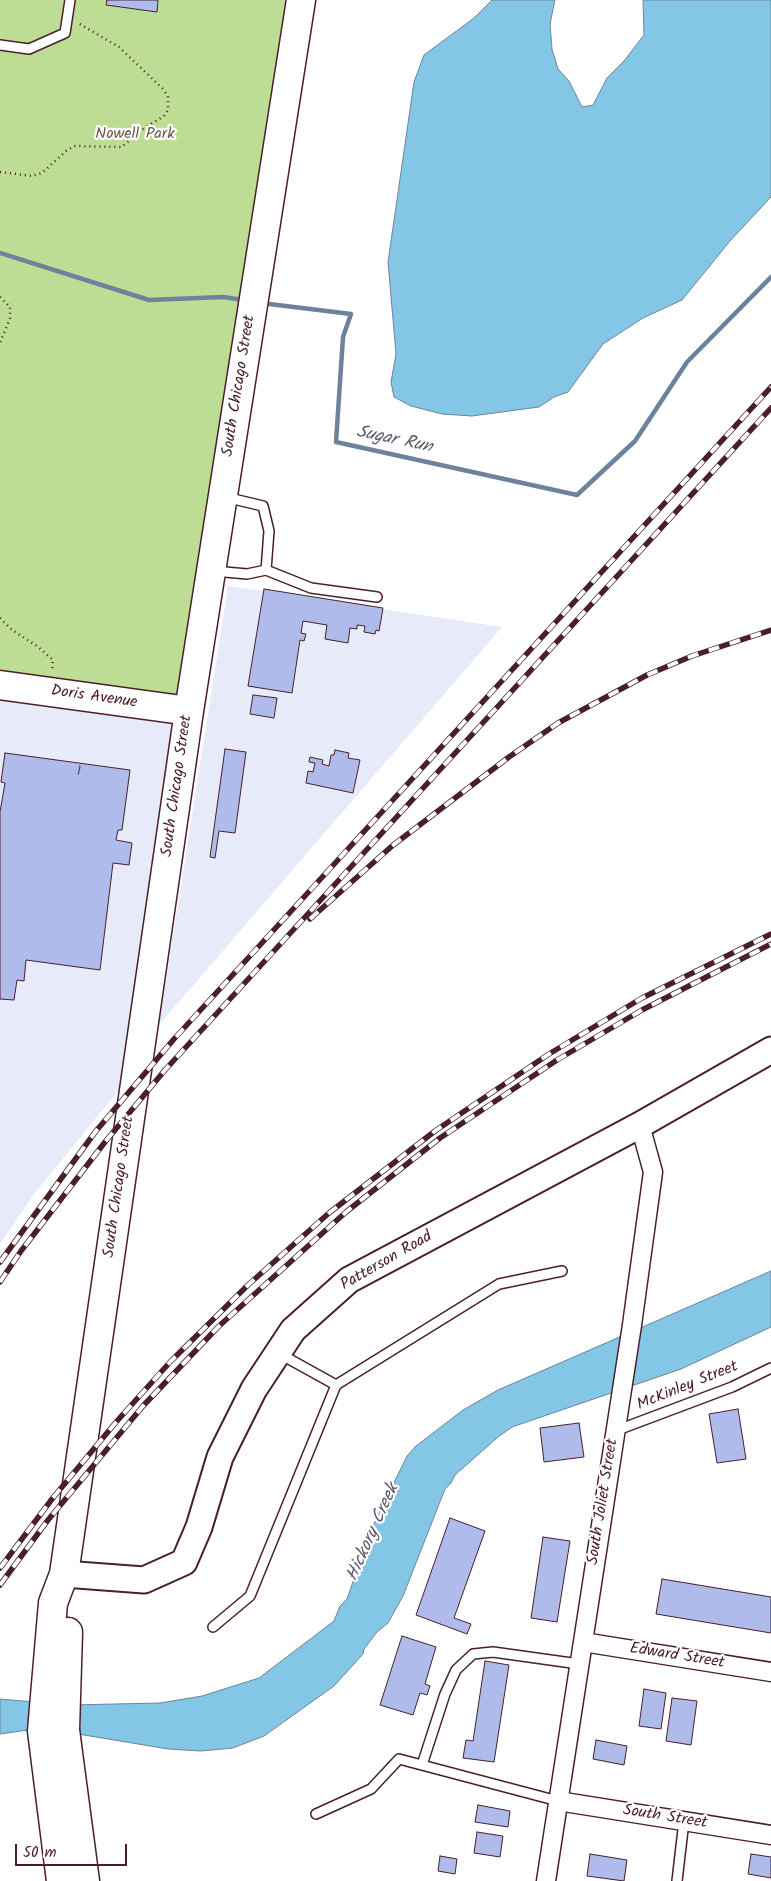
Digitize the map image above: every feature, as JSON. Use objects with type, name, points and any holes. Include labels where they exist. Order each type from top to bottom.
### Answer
[{"type":"main road","name":"South Chicago Street","points":[[61,1881],[60,1784],[65,1730],[56,1662],[53,1603],[64,1574],[189,711],[301,0]]},
{"type":"main road","name":"Doris Avenue","points":[[0,685],[189,711]]},
{"type":"main road","name":"South Chicago Street","points":[[60,1784],[85,1881]]},
{"type":"street","name":"Patterson Road","points":[[64,1574],[144,1580],[184,1562],[199,1527],[220,1457],[254,1389],[293,1330],[349,1280],[640,1125],[771,1050]]},
{"type":"street","name":"South Joliet Street","points":[[546,1881],[632,1325],[653,1172],[640,1125]]},
{"type":"street","name":"Edward Street","points":[[583,1642],[771,1672]]},
{"type":"street","name":"South Street","points":[[558,1801],[771,1835]]},
{"type":"lane","points":[[0,45],[29,50],[65,33],[70,0]]},
{"type":"lane","points":[[222,496],[263,506],[269,530],[266,570]]},
{"type":"lane","points":[[211,571],[247,574],[266,570],[311,588],[376,597]]},
{"type":"lane","points":[[213,1627],[250,1596],[336,1385],[500,1284],[562,1270]]},
{"type":"lane","points":[[278,1353],[336,1385]]},
{"type":"lane","name":"McKinley Street","points":[[615,1432],[732,1386],[771,1368]]},
{"type":"lane","points":[[422,1765],[445,1694],[456,1670],[473,1654],[493,1652],[580,1664]]},
{"type":"lane","points":[[316,1814],[371,1789],[399,1759],[558,1801]]},
{"type":"lane","points":[[677,1881],[684,1821]]},
{"type":"path","points":[[0,172],[32,176],[42,173],[67,150],[75,146],[122,148],[140,131],[164,116],[168,110],[168,96],[163,88],[119,46],[68,17]]},
{"type":"path","points":[[0,297],[10,307],[10,318],[0,343]]},
{"type":"path","points":[[0,618],[53,660],[50,692]]},
{"type":"shaded area","points":[[228,586],[502,627],[159,1025]]},
{"type":"shaded area","points":[[0,693],[179,718],[128,1079],[34,1194],[0,1244]]},
{"type":"green space","name":"Nowell Park","points":[[0,0],[292,0],[182,703],[0,677]]},
{"type":"water","points":[[492,0],[555,0],[550,24],[552,49],[558,69],[569,81],[582,107],[593,105],[607,78],[624,61],[644,35],[643,0],[771,0],[771,197],[730,241],[682,300],[643,318],[603,344],[568,392],[554,397],[539,407],[472,416],[442,414],[411,406],[394,397],[391,382],[396,354],[388,262],[414,82],[424,55],[474,18]]},
{"type":"water","name":"Hickory Creek","points":[[771,1271],[771,1327],[681,1369],[512,1427],[455,1475],[445,1489],[403,1596],[388,1623],[377,1632],[364,1649],[363,1654],[334,1686],[264,1736],[233,1748],[201,1751],[168,1749],[42,1728],[0,1734],[0,1699],[70,1705],[160,1703],[202,1696],[259,1678],[334,1621],[340,1606],[347,1599],[371,1530],[407,1456],[416,1446],[463,1410],[498,1390]]},
{"type":"building","points":[[107,0],[158,0],[157,12],[106,5]]},
{"type":"building","points":[[264,589],[383,608],[379,631],[376,630],[375,634],[364,632],[365,626],[357,625],[357,629],[350,628],[348,643],[325,639],[327,625],[303,621],[301,633],[306,634],[304,641],[300,640],[292,693],[248,686]]},
{"type":"building","points":[[253,695],[277,698],[274,718],[250,714]]},
{"type":"building","points":[[225,749],[246,752],[235,833],[219,831],[215,858],[210,857]]},
{"type":"building","points":[[335,750],[349,753],[348,758],[360,760],[353,793],[306,783],[308,771],[313,772],[315,763],[309,762],[310,757],[323,760],[322,764],[329,766],[331,755],[334,755]]},
{"type":"building","points":[[5,753],[130,770],[122,830],[118,830],[116,840],[132,843],[129,865],[113,863],[100,970],[26,960],[24,981],[17,980],[14,1000],[0,999],[0,812],[5,783],[1,782]]},
{"type":"building","points":[[738,1409],[746,1459],[717,1463],[709,1414]]},
{"type":"building","points":[[579,1423],[584,1457],[544,1462],[540,1428]]},
{"type":"building","points":[[450,1518],[485,1531],[454,1618],[471,1624],[467,1634],[416,1615]]},
{"type":"building","points":[[543,1537],[570,1541],[557,1622],[531,1618]]},
{"type":"building","points":[[662,1579],[771,1597],[771,1633],[656,1614]]},
{"type":"building","points":[[402,1636],[436,1647],[425,1684],[430,1686],[427,1695],[420,1693],[413,1715],[380,1705]]},
{"type":"building","points":[[485,1661],[509,1665],[494,1762],[463,1758],[466,1740],[473,1741]]},
{"type":"building","points":[[644,1689],[666,1693],[661,1729],[639,1726]]},
{"type":"building","points":[[672,1698],[697,1701],[691,1745],[666,1741]]},
{"type":"building","points":[[596,1740],[627,1746],[624,1765],[593,1759]]},
{"type":"building","points":[[478,1805],[510,1811],[508,1827],[475,1822]]},
{"type":"building","points":[[477,1832],[503,1836],[500,1857],[474,1853]]},
{"type":"building","points":[[590,1854],[627,1860],[624,1881],[587,1876]]},
{"type":"building","points":[[751,1854],[771,1857],[771,1878],[748,1874]]},
{"type":"building","points":[[440,1856],[457,1859],[455,1874],[438,1871]]},
{"type":"waterway","name":"Sugar Run","points":[[0,253],[149,300],[223,297],[243,300]]},
{"type":"waterway","name":"Sugar Run","points":[[261,303],[351,314],[343,337],[336,442],[577,495],[635,441],[687,362],[771,277]]},
{"type":"railway","points":[[0,1262],[96,1131],[174,1039],[771,387]]},
{"type":"railway","points":[[0,1282],[21,1251],[105,1142],[165,1070],[771,408]]},
{"type":"railway","points":[[310,919],[392,846],[509,757],[558,723],[647,675],[692,656],[771,630]]},
{"type":"railway","points":[[0,1568],[52,1499],[117,1421],[171,1361],[248,1285],[329,1213],[435,1131],[549,1054],[642,998],[771,934]]},
{"type":"railway","points":[[0,1585],[48,1520],[143,1406],[219,1326],[346,1212],[440,1138],[557,1060],[642,1010],[771,944]]}]
